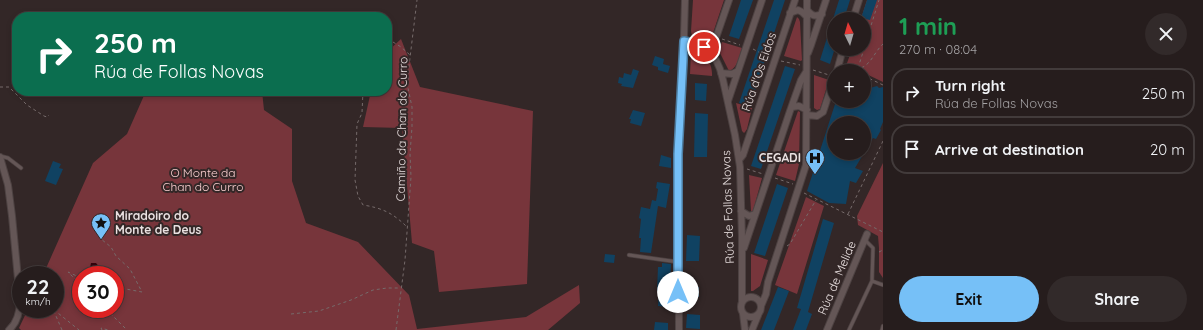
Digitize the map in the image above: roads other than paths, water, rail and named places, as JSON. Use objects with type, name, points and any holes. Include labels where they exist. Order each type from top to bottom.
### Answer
[{"type":"street","points":[[679,330],[678,154],[685,0]]},
{"type":"street","points":[[684,41],[698,44],[711,52],[729,0]]},
{"type":"street","points":[[727,101],[762,0]]},
{"type":"street","name":"Rúa d'Os Eidos","points":[[739,160],[748,138],[795,0]]},
{"type":"street","points":[[752,330],[766,294],[768,282],[805,169],[806,112],[809,70],[807,55],[807,0]]},
{"type":"street","points":[[807,55],[812,46],[826,0]]},
{"type":"street","points":[[855,12],[859,0]]},
{"type":"street","points":[[790,13],[798,10],[814,16],[822,14]]},
{"type":"street","name":"Rúa de Follas Novas","points":[[711,52],[721,73],[739,160],[742,211],[742,301]]},
{"type":"street","points":[[721,73],[732,74],[738,70]]},
{"type":"street","points":[[742,254],[801,80],[809,70]]},
{"type":"street","points":[[792,107],[799,106],[806,112],[816,116],[824,112],[827,102]]},
{"type":"street","points":[[735,135],[741,138],[748,138]]},
{"type":"street","points":[[0,156],[8,185],[20,300],[18,319],[10,330]]},
{"type":"street","points":[[742,211],[749,216],[755,214]]},
{"type":"street","name":"Rúa de Melide","points":[[827,330],[866,237]]},
{"type":"street","name":"Rúa de Follas Novas","points":[[742,276],[746,292],[751,296]]},
{"type":"street","points":[[745,330],[743,314],[740,308],[742,301],[751,296],[757,295],[768,282]]},
{"type":"street","points":[[751,296],[758,300],[761,306]]},
{"type":"street","points":[[743,314],[752,317],[759,312]]},
{"type":"lane","points":[[0,156],[8,158],[21,168]]},
{"type":"lane","points":[[849,330],[872,281],[873,248],[866,237]]},
{"type":"lane","points":[[629,255],[678,262]]},
{"type":"lane","points":[[872,281],[883,285]]},
{"type":"lane","points":[[882,330],[883,326]]},
{"type":"place","name":"CEGADI","points":[[815,175]]},
{"type":"place","name":"Miradoiro do Monte de Deus","points":[[101,240]]},
{"type":"park label","name":"O Monte da Chan do Curro","points":[[203,180]]}]
